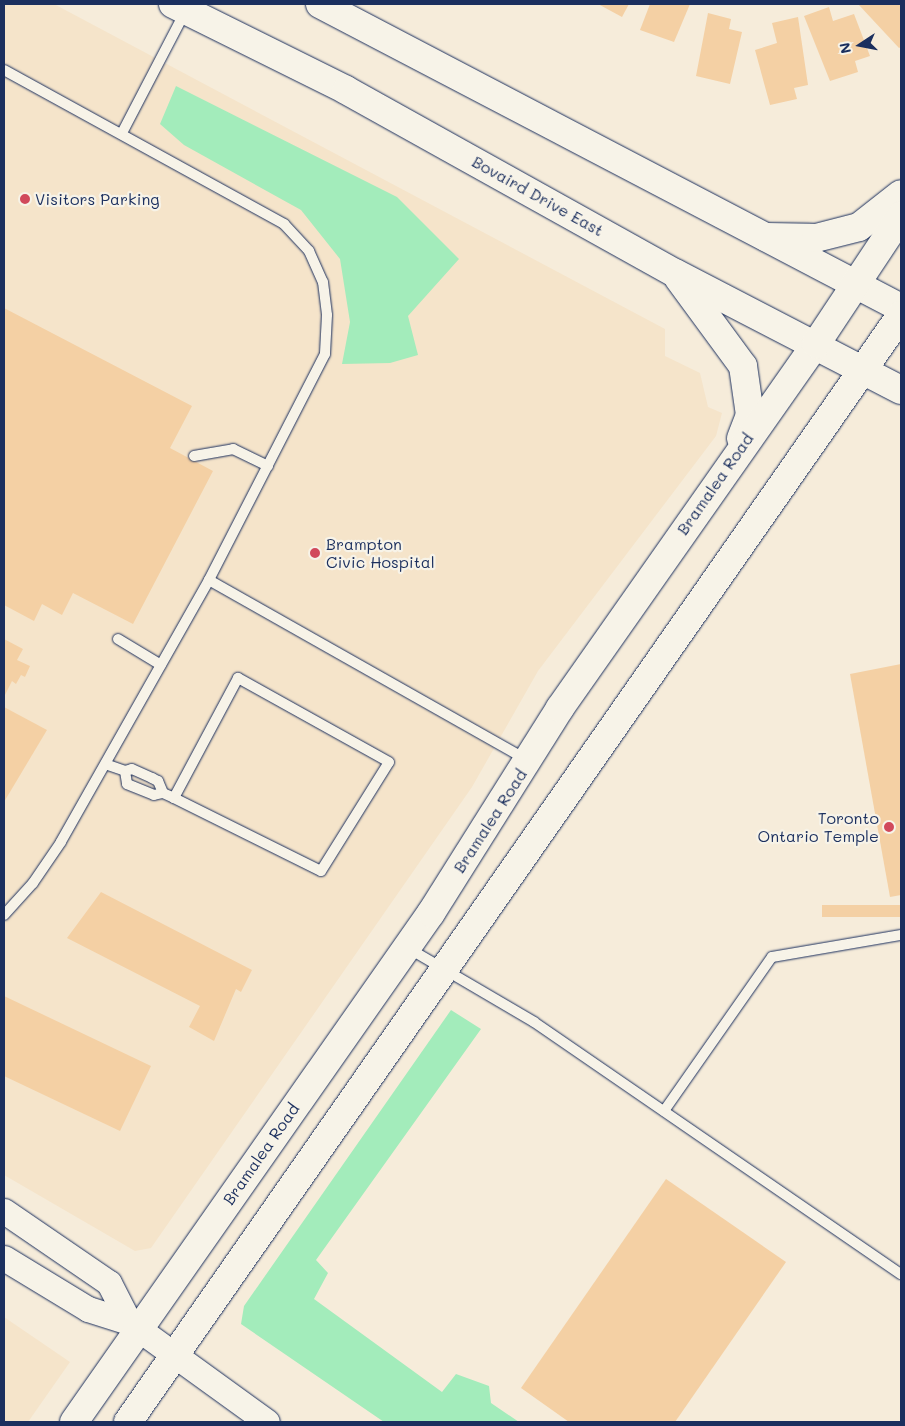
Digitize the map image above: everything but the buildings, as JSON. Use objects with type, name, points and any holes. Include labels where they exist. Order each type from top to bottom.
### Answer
[{"type":"main road","points":[[320,4],[759,237],[901,308]]},
{"type":"main road","name":"Bovaird Drive East","points":[[179,7],[346,90],[674,273],[816,344],[901,390]]},
{"type":"main road","points":[[759,237],[816,238],[859,227],[901,194]]},
{"type":"main road","name":"Bramalea Road","points":[[74,1422],[134,1325],[407,947],[529,762],[560,708],[736,453],[816,344],[901,216]]},
{"type":"main road","points":[[674,273],[743,366],[750,415],[736,453]]},
{"type":"main road","points":[[128,1422],[447,968],[901,315]]},
{"type":"street","points":[[4,1211],[109,1282],[134,1325]]},
{"type":"street","points":[[4,1258],[88,1309],[134,1325],[266,1422]]},
{"type":"lane","points":[[122,133],[179,7]]},
{"type":"lane","points":[[4,70],[122,133],[284,224],[310,251],[323,282],[328,315],[325,354],[209,580],[108,765],[34,883],[4,915]]},
{"type":"lane","points":[[194,456],[234,449],[268,466]]},
{"type":"lane","points":[[209,580],[487,734],[529,762]]},
{"type":"lane","points":[[118,639],[161,665]]},
{"type":"lane","points":[[125,772],[127,784],[154,795],[163,793],[321,871],[389,762],[238,678],[174,798]]},
{"type":"lane","points":[[108,765],[125,772],[132,769],[158,781],[163,793]]},
{"type":"lane","points":[[664,1111],[772,957],[901,935]]},
{"type":"lane","points":[[407,947],[447,968],[664,1111],[901,1274]]},
{"type":"shaded area","name":"Brampton Civic Hospital","points":[[4,4],[54,4],[665,329],[665,356],[700,373],[708,407],[722,413],[716,436],[538,671],[472,787],[151,1248],[135,1251],[4,1175]]},
{"type":"shaded area","points":[[4,1317],[70,1362],[28,1422],[4,1422]]},
{"type":"green space","points":[[176,86],[397,197],[459,259],[408,316],[418,355],[390,363],[342,364],[350,322],[340,259],[301,210],[184,145],[160,124]]},
{"type":"green space","points":[[451,1010],[481,1029],[316,1260],[328,1273],[314,1299],[442,1392],[456,1374],[489,1386],[491,1403],[519,1422],[384,1422],[241,1324],[244,1306]]},
{"type":"place","name":"Visitors Parking","points":[[25,199]]},
{"type":"place","name":"Brampton Civic Hospital","points":[[315,553]]},
{"type":"place","name":"Toronto Ontario Temple","points":[[889,827]]}]
